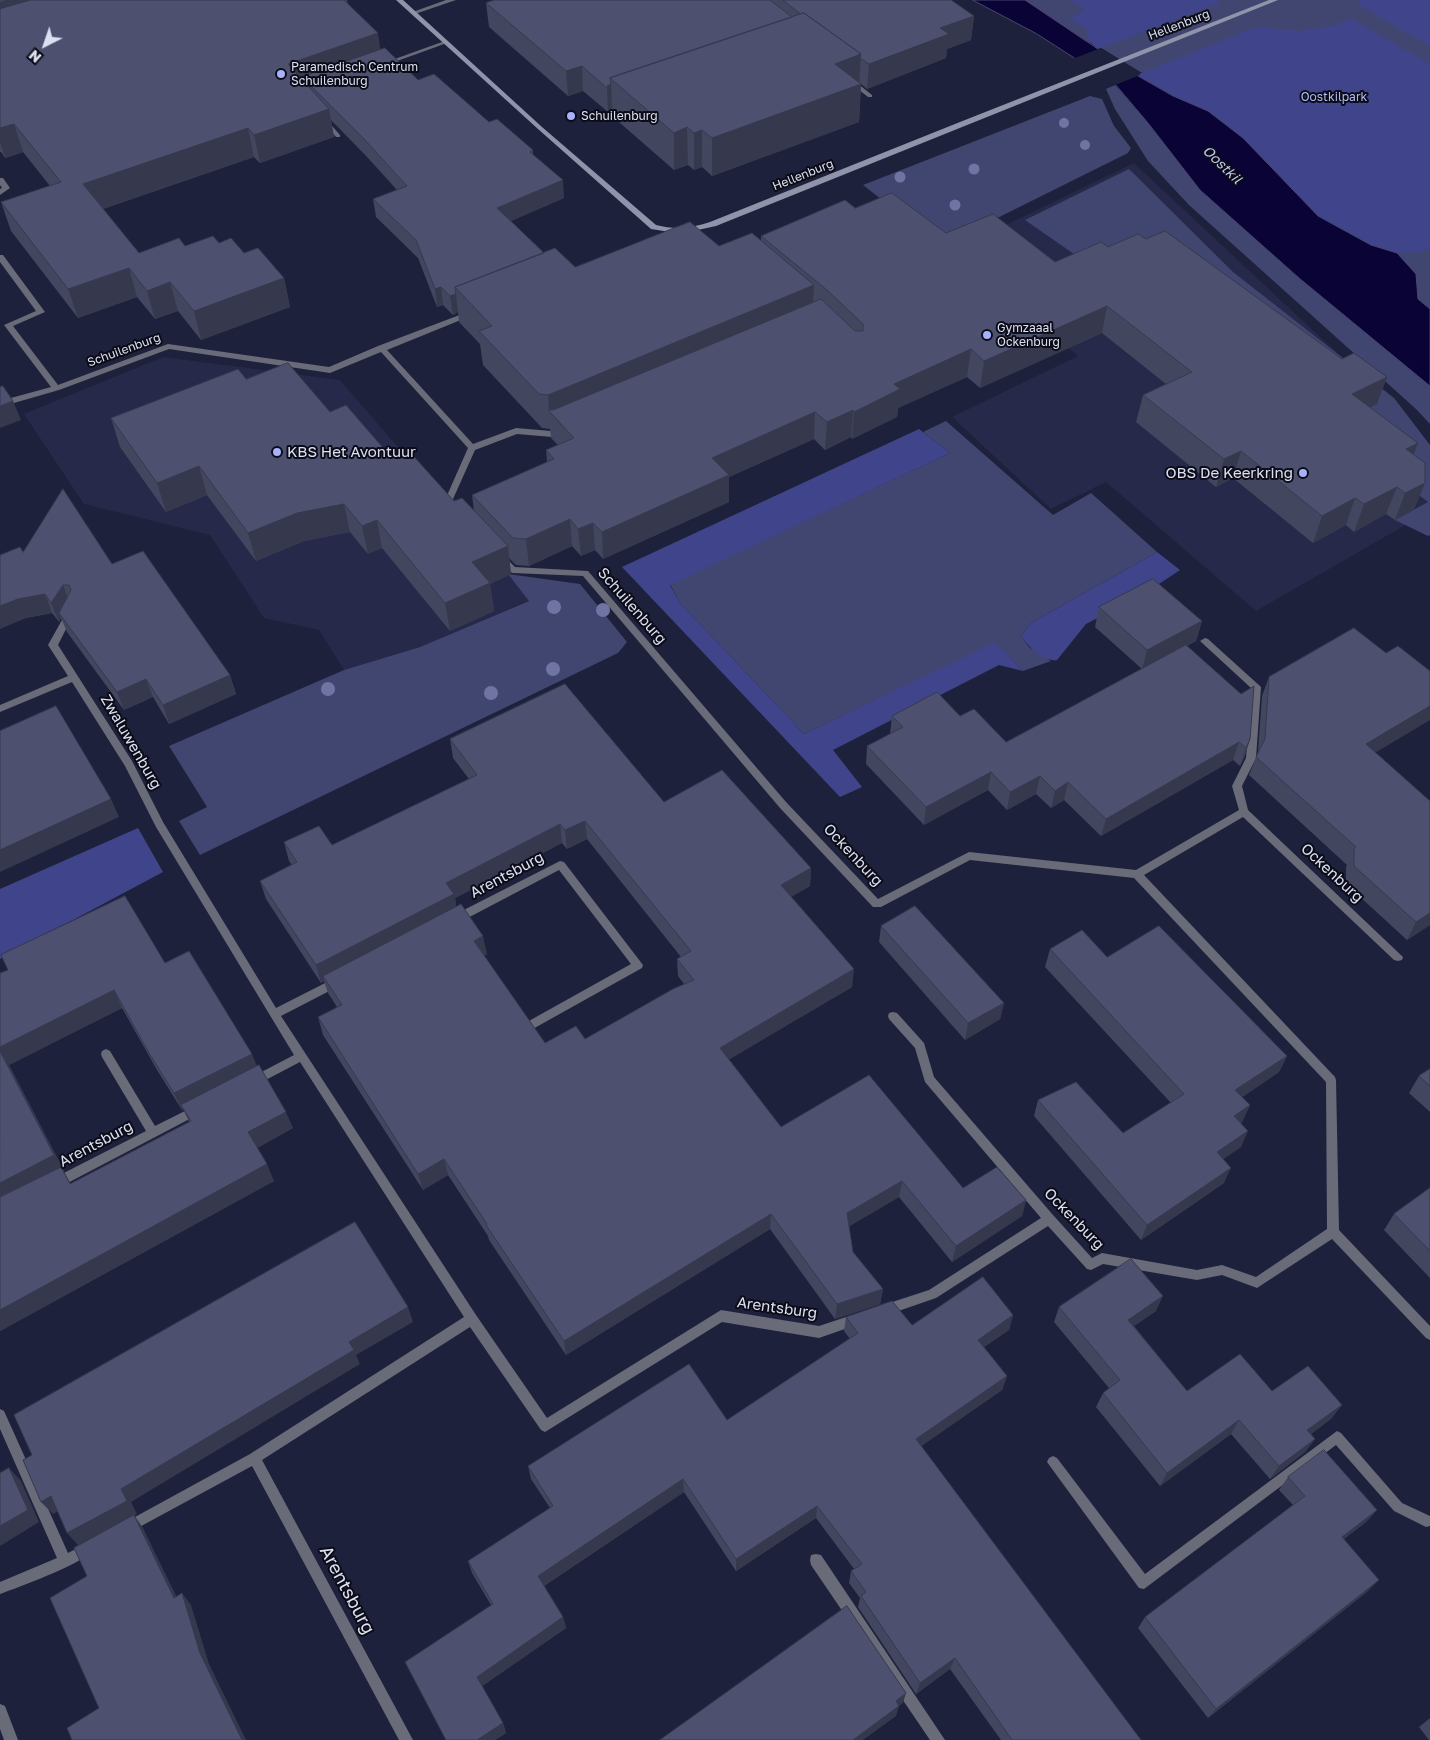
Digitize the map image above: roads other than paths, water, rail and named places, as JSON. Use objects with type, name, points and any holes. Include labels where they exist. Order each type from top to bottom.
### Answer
[{"type":"street","name":"Hellenburg","points":[[399,0],[444,43],[654,227],[675,232],[692,231],[712,224],[1275,0]]},
{"type":"street","points":[[413,13],[453,0]]},
{"type":"street","points":[[380,65],[444,43]]},
{"type":"street","points":[[840,73],[870,96]]},
{"type":"street","points":[[318,114],[338,136]]},
{"type":"street","points":[[0,180],[6,188],[0,192]]},
{"type":"street","points":[[656,239],[675,232]]},
{"type":"street","points":[[0,257],[41,312],[8,325],[56,388],[0,404]]},
{"type":"street","name":"Schuilenburg","points":[[56,388],[168,346],[330,370],[475,311]]},
{"type":"street","points":[[381,348],[472,448]]},
{"type":"street","points":[[462,514],[449,500],[472,448],[516,432],[552,434],[570,427]]},
{"type":"street","name":"Schuilenburg","points":[[494,549],[513,570],[585,573],[783,805]]},
{"type":"street","name":"Zwaluwenburg","points":[[74,608],[53,645],[129,764],[159,824]]},
{"type":"street","points":[[1205,641],[1256,687],[1251,758],[1237,786],[1244,812],[1137,874],[1331,1080],[1333,1232],[1430,1334]]},
{"type":"street","points":[[0,709],[74,676]]},
{"type":"street","name":"Ockenburg","points":[[783,805],[876,904],[969,856],[1137,874]]},
{"type":"street","name":"Ockenburg","points":[[1244,812],[1398,957]]},
{"type":"street","name":"Arentsburg","points":[[159,824],[300,1057],[544,1426],[721,1316],[819,1332],[932,1294],[1049,1219]]},
{"type":"street","name":"Arentsburg","points":[[447,924],[560,865],[638,965],[531,1025]]},
{"type":"street","points":[[274,1014],[343,978]]},
{"type":"street","name":"Ockenburg","points":[[893,1016],[920,1046],[930,1079],[1049,1219],[1091,1265],[1102,1258],[1197,1275],[1222,1270],[1257,1283],[1333,1232]]},
{"type":"street","name":"Arentsburg","points":[[106,1054],[153,1133]]},
{"type":"street","points":[[239,1088],[300,1057]]},
{"type":"street","name":"Arentsburg","points":[[47,1188],[205,1106]]},
{"type":"street","points":[[117,1533],[254,1458],[472,1319]]},
{"type":"street","points":[[0,1415],[65,1561]]},
{"type":"street","points":[[1053,1462],[1144,1583],[1337,1438],[1398,1507],[1429,1521]]},
{"type":"street","name":"Arentsburg","points":[[254,1458],[406,1740]]},
{"type":"street","points":[[0,1588],[65,1561],[99,1542]]},
{"type":"street","points":[[816,1560],[938,1740]]},
{"type":"street","points":[[0,1711],[11,1740]]},
{"type":"water","name":"Oostkil","points":[[973,0],[1025,0],[1138,76],[1173,96],[1208,111],[1243,138],[1318,216],[1371,245],[1397,253],[1416,274],[1418,299],[1430,309],[1430,386],[1299,278],[1200,190],[1115,84],[1037,34]]},
{"type":"place","name":"Paramedisch Centrum Schuilenburg","points":[[281,74]]},
{"type":"place","name":"Schuilenburg","points":[[571,116]]},
{"type":"place","name":"Gymzaaal Ockenburg","points":[[987,335]]},
{"type":"place","name":"KBS Het Avontuur","points":[[277,452]]},
{"type":"place","name":"OBS De Keerkring","points":[[1303,473]]},
{"type":"park label","name":"Oostkilpark","points":[[1334,97]]}]
